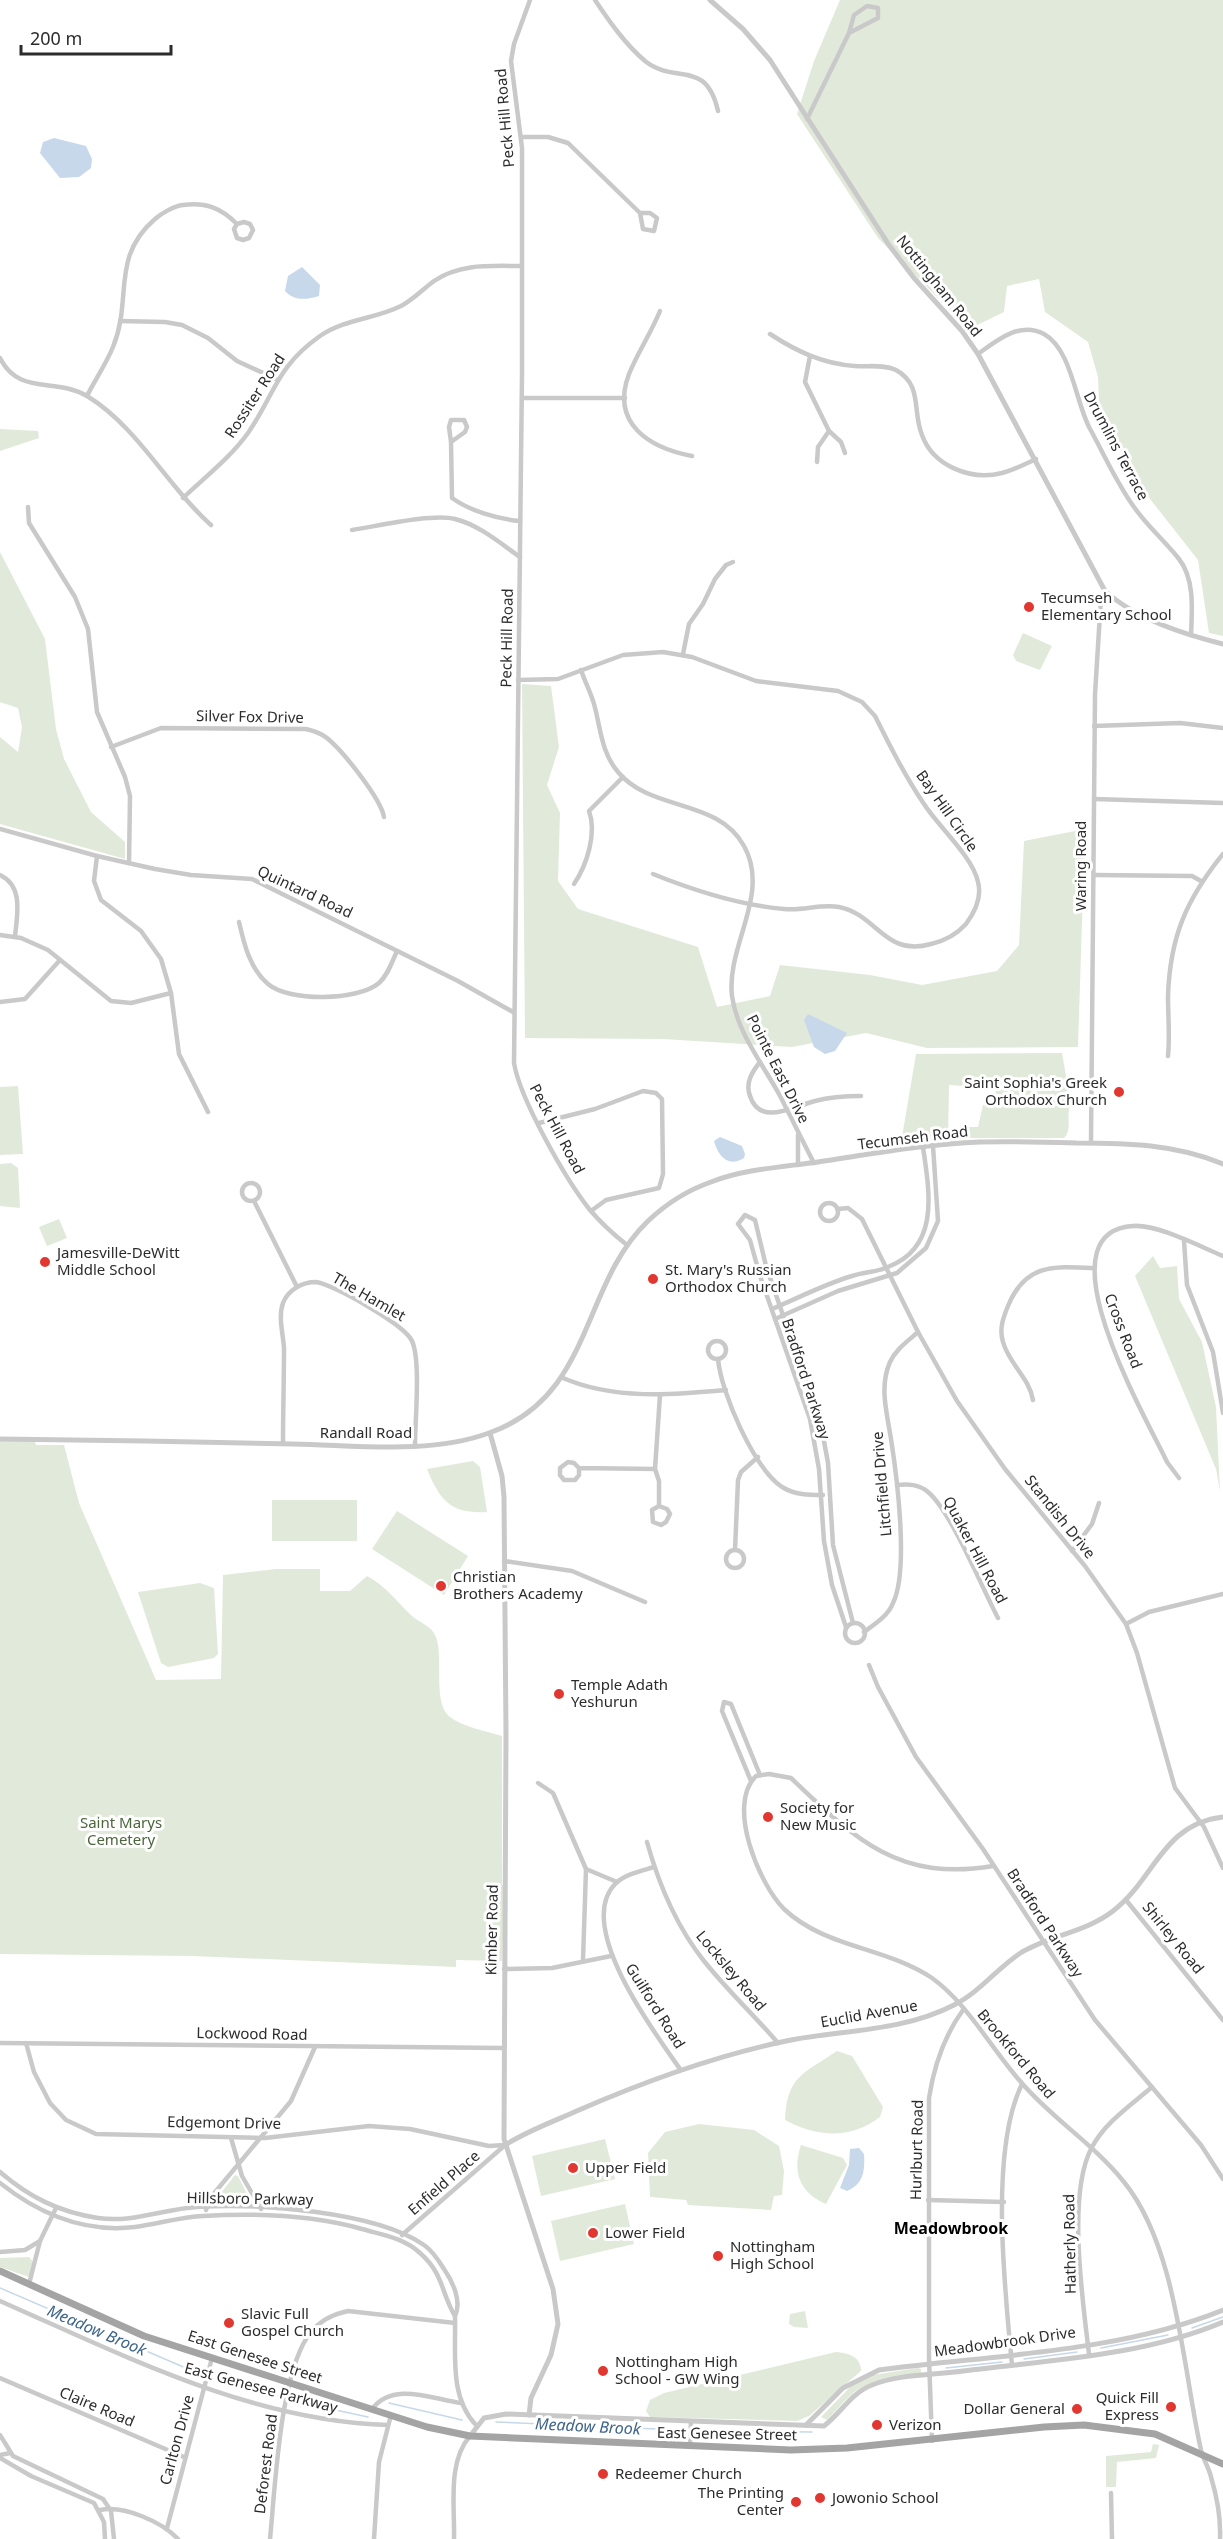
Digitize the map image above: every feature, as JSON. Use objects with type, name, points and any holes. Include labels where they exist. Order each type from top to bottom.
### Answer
[{"type":"main road","name":"East Genesee Street","points":[[0,2271],[144,2336],[391,2415],[470,2436],[690,2447],[844,2449],[1044,2427],[1084,2425],[1155,2434],[1223,2463]]},
{"type":"street","name":"Peck Hill Road","points":[[530,0],[514,44],[511,61],[521,137],[522,266],[513,1012],[517,1079],[539,1123],[591,1211],[627,1245]]},
{"type":"street","points":[[595,0],[614,27],[646,63],[701,80],[713,90],[718,111]]},
{"type":"street","name":"Nottingham Road","points":[[710,0],[758,44],[889,245],[914,278],[962,330],[978,354],[1036,459],[1105,591],[1139,614],[1191,635],[1223,644]]},
{"type":"street","points":[[807,119],[849,33],[854,15],[860,9],[874,5],[878,8],[878,18],[849,33]]},
{"type":"street","points":[[521,137],[548,137],[568,143],[640,213],[650,213],[657,218],[654,231],[643,229],[640,225],[640,213]]},
{"type":"street","points":[[87,396],[113,348],[124,300],[125,271],[131,247],[143,229],[159,215],[178,206],[196,203],[221,210],[237,224]]},
{"type":"street","points":[[243,222],[252,227],[249,238],[243,240],[237,238],[234,232],[237,224],[243,222]]},
{"type":"street","name":"Rossiter Road","points":[[183,498],[246,435],[276,379],[296,356],[323,334],[346,322],[404,305],[441,277],[472,266],[522,266]]},
{"type":"street","points":[[660,311],[629,375],[625,398],[630,419],[644,438],[668,451],[692,456]]},
{"type":"street","points":[[120,321],[165,322],[182,325],[208,338],[237,361],[276,379]]},
{"type":"street","name":"Drumlins Terrace","points":[[978,354],[1009,333],[1028,330],[1047,335],[1062,351],[1083,415],[1119,484],[1135,509],[1179,559],[1186,571],[1191,605],[1191,635]]},
{"type":"street","points":[[770,334],[810,356],[839,364],[890,368],[906,377],[916,395],[922,437],[933,453],[950,466],[964,472],[990,475],[1003,473],[1036,459]]},
{"type":"street","points":[[810,356],[805,382],[829,432],[841,442],[845,453]]},
{"type":"street","points":[[0,358],[15,379],[31,384],[69,388],[87,396],[118,419],[183,498],[211,525]]},
{"type":"street","points":[[522,398],[625,398]]},
{"type":"street","points":[[451,442],[465,432],[467,427],[464,420],[451,420],[448,426],[451,442],[452,498],[460,504],[502,519],[520,521]]},
{"type":"street","points":[[818,462],[818,447],[829,432]]},
{"type":"street","points":[[28,507],[29,523],[84,616],[88,629],[97,712],[125,777],[130,796],[129,863]]},
{"type":"street","points":[[352,530],[439,517],[454,519],[476,528],[520,557]]},
{"type":"street","points":[[683,654],[689,624],[703,604],[715,579],[726,565],[733,562]]},
{"type":"street","name":"Waring Road","points":[[1092,1143],[1094,726],[1101,598],[1105,591]]},
{"type":"street","name":"Bay Hill Circle","points":[[518,680],[558,679],[633,653],[683,654],[756,681],[838,691],[862,702],[875,716],[923,803],[969,862],[979,889],[975,911],[960,930],[935,943],[905,947],[888,940],[864,919],[842,908],[821,906],[784,909],[750,903],[693,890],[652,874]]},
{"type":"street","name":"Pointe East Drive","points":[[581,670],[595,706],[603,746],[609,760],[623,777],[651,795],[711,815],[736,834],[744,846],[752,871],[750,903],[733,964],[732,996],[738,1020],[814,1163]]},
{"type":"street","points":[[1094,726],[1180,723],[1223,728]]},
{"type":"street","name":"Silver Fox Drive","points":[[111,747],[161,728],[306,729],[317,732],[330,741],[376,797],[384,818]]},
{"type":"street","points":[[574,884],[584,868],[593,821],[589,811],[623,777]]},
{"type":"street","points":[[1094,799],[1223,803]]},
{"type":"street","name":"Quintard Road","points":[[0,829],[129,863],[191,875],[252,879],[513,1012]]},
{"type":"street","points":[[1168,1056],[1168,997],[1173,946],[1182,916],[1201,881],[1223,854]]},
{"type":"street","points":[[97,856],[94,881],[101,900],[141,932],[154,947],[167,974],[179,1054],[208,1112]]},
{"type":"street","points":[[1094,874],[1192,876],[1201,881]]},
{"type":"street","points":[[0,875],[9,880],[17,896],[15,936]]},
{"type":"street","points":[[238,922],[246,950],[259,975],[275,989],[295,995],[332,996],[368,990],[383,979],[397,951]]},
{"type":"street","points":[[0,935],[15,936],[30,941],[60,960],[111,1001],[131,1003],[171,993]]},
{"type":"street","points":[[0,1002],[26,999],[60,960]]},
{"type":"street","points":[[760,1062],[750,1077],[750,1098],[760,1110],[774,1113],[831,1097],[861,1096]]},
{"type":"street","points":[[539,1123],[595,1109],[643,1091],[656,1093],[662,1099],[663,1174],[659,1188],[606,1200],[591,1211]]},
{"type":"street","name":"Pointe East Drive","points":[[798,1135],[798,1165]]},
{"type":"street","name":"Tecumseh Road","points":[[627,1245],[661,1210],[689,1191],[731,1176],[923,1147],[1011,1141],[1092,1143],[1171,1148],[1223,1164]]},
{"type":"street","points":[[775,1319],[847,1288],[890,1276],[916,1259],[934,1233],[938,1221],[933,1146]]},
{"type":"street","points":[[772,1309],[852,1276],[886,1268],[908,1255],[919,1243],[928,1223],[929,1192],[923,1147]]},
{"type":"street","points":[[247,1183],[255,1183],[259,1186],[261,1195],[254,1201],[250,1201],[243,1195],[243,1187],[247,1183]]},
{"type":"street","points":[[254,1201],[297,1287],[284,1300],[280,1314],[284,1347],[283,1444]]},
{"type":"street","points":[[827,1203],[834,1204],[838,1209],[837,1216],[832,1221],[825,1220],[820,1214],[821,1207],[827,1203]]},
{"type":"street","name":"Standish Drive","points":[[838,1209],[848,1208],[862,1219],[918,1332],[979,1433],[1110,1598],[1126,1624],[1137,1653],[1175,1788],[1199,1822],[1223,1868]]},
{"type":"street","name":"Bradford Parkway","points":[[846,1628],[828,1563],[819,1468],[810,1419],[750,1240],[738,1224],[742,1216],[751,1216],[755,1220],[779,1306],[821,1425],[828,1463],[833,1545],[853,1623]]},
{"type":"street","name":"Cross Road","points":[[1179,1478],[1167,1462],[1113,1346],[1097,1299],[1093,1268],[1096,1251],[1101,1242],[1127,1227],[1149,1228],[1223,1256]]},
{"type":"street","points":[[1184,1241],[1187,1285],[1213,1352],[1223,1413]]},
{"type":"street","name":"Randall Road","points":[[0,1439],[415,1445],[445,1444],[490,1433],[530,1411],[563,1378],[578,1351],[611,1274],[627,1245]]},
{"type":"street","points":[[1033,1400],[1031,1388],[1003,1343],[1002,1323],[1008,1305],[1018,1285],[1037,1271],[1051,1268],[1093,1268]]},
{"type":"street","name":"The Hamlet","points":[[297,1287],[308,1283],[323,1284],[392,1320],[408,1335],[415,1352],[415,1445]]},
{"type":"street","name":"Litchfield Drive","points":[[864,1632],[888,1612],[897,1593],[900,1577],[897,1485],[884,1400],[886,1378],[895,1354],[918,1332]]},
{"type":"street","points":[[718,1359],[726,1390],[769,1475],[783,1488],[804,1495],[829,1494]]},
{"type":"street","points":[[563,1378],[581,1386],[660,1395],[726,1390]]},
{"type":"street","points":[[659,1506],[659,1481],[655,1469],[660,1395]]},
{"type":"street","name":"Kimber Road","points":[[490,1433],[502,1476],[504,1561],[503,2048],[505,2145],[557,2309],[555,2342],[535,2386],[529,2415]]},
{"type":"street","points":[[735,1550],[738,1480],[741,1472],[758,1457]]},
{"type":"street","points":[[579,1468],[579,1475],[575,1480],[568,1482],[560,1475],[560,1468],[564,1463],[571,1461],[579,1468],[655,1469]]},
{"type":"street","name":"Quaker Hill Road","points":[[897,1485],[920,1487],[936,1501],[955,1532],[998,1618]]},
{"type":"street","points":[[1072,1551],[1092,1524],[1099,1503]]},
{"type":"street","points":[[659,1506],[667,1509],[670,1514],[668,1520],[661,1525],[653,1522],[650,1516],[652,1510],[659,1506]]},
{"type":"street","points":[[504,1561],[572,1571],[645,1602]]},
{"type":"street","points":[[1126,1624],[1149,1612],[1223,1594]]},
{"type":"street","points":[[853,1623],[859,1624],[864,1632],[862,1639],[852,1642],[846,1638],[846,1628],[853,1623]]},
{"type":"street","name":"Bradford Parkway","points":[[869,1665],[878,1687],[916,1757],[993,1866],[1095,2020],[1201,2145],[1223,2179]]},
{"type":"street","points":[[760,1775],[731,1704],[724,1702],[722,1711],[752,1781],[760,1775],[783,1775],[791,1778],[839,1824],[888,1857],[949,1869],[993,1866]]},
{"type":"street","name":"Brookford Road","points":[[752,1781],[746,1797],[745,1818],[753,1857],[765,1884],[783,1908],[817,1932],[915,1968],[944,1988],[1022,2084],[1125,2182],[1136,2200],[1159,2252],[1179,2326],[1202,2453],[1215,2490],[1220,2539]]},
{"type":"street","points":[[538,1783],[553,1792],[586,1869],[584,1960]]},
{"type":"street","name":"Euclid Avenue","points":[[505,2145],[626,2090],[680,2069],[778,2043],[920,2019],[958,2003],[1013,1958],[1043,1942],[1100,1921],[1126,1900],[1169,1844],[1199,1822],[1223,1817]]},
{"type":"street","name":"Locksley Road","points":[[647,1842],[654,1867],[687,1938],[712,1972],[778,2043]]},
{"type":"street","points":[[586,1869],[617,1882],[654,1867]]},
{"type":"street","name":"Guilford Road","points":[[617,1882],[609,1895],[603,1923],[611,1956],[680,2069]]},
{"type":"street","name":"Shirley Road","points":[[1126,1900],[1223,2020]]},
{"type":"street","points":[[504,1969],[552,1968],[611,1956]]},
{"type":"street","name":"Hurlburt Road","points":[[932,2441],[929,2365],[928,2117],[933,2076],[952,2027],[963,2010]]},
{"type":"street","name":"Lockwood Road","points":[[0,2043],[503,2048]]},
{"type":"street","name":"Edgemont Drive","points":[[27,2043],[34,2072],[46,2097],[60,2115],[80,2128],[96,2134],[260,2138],[369,2126],[410,2129],[489,2146],[505,2145]]},
{"type":"street","points":[[205,2215],[211,2197],[291,2102],[315,2047]]},
{"type":"street","points":[[1012,2365],[1005,2294],[1004,2202],[1009,2124],[1022,2084]]},
{"type":"street","name":"Hatherly Road","points":[[1089,2355],[1080,2226],[1081,2182],[1091,2149],[1101,2133],[1152,2087]]},
{"type":"street","points":[[231,2138],[238,2164],[265,2216]]},
{"type":"street","name":"Enfield Place","points":[[398,2239],[505,2145]]},
{"type":"street","name":"Hillsboro Parkway","points":[[0,2172],[36,2198],[56,2208],[97,2218],[126,2219],[207,2207],[260,2208],[364,2220],[404,2234],[430,2249],[447,2274],[457,2300],[455,2367],[461,2403]]},
{"type":"street","name":"Hillsboro Parkway","points":[[0,2183],[52,2216],[109,2227],[134,2227],[205,2215],[265,2216],[327,2222],[398,2239],[419,2252],[433,2267],[444,2285],[455,2316]]},
{"type":"street","points":[[928,2200],[1004,2202]]},
{"type":"street","points":[[29,2284],[40,2241],[56,2208]]},
{"type":"street","points":[[0,2252],[26,2250],[40,2241]]},
{"type":"street","name":"East Genesee Parkway","points":[[0,2301],[203,2388],[349,2423],[388,2426]]},
{"type":"street","name":"Meadowbrook Drive","points":[[806,2425],[843,2388],[866,2374],[879,2370],[1088,2343],[1179,2326],[1223,2310]]},
{"type":"street","name":"Deforest Road","points":[[270,2539],[284,2409],[290,2383],[307,2338],[319,2324],[338,2313],[364,2312],[455,2323]]},
{"type":"street","name":"Meadowbrook Drive","points":[[476,2425],[484,2418],[496,2415],[529,2415],[824,2426],[852,2397],[874,2384],[1089,2355],[1181,2336],[1223,2322]]},
{"type":"street","name":"Carlton Drive","points":[[167,2528],[212,2358]]},
{"type":"street","name":"Claire Road","points":[[0,2378],[184,2457]]},
{"type":"street","points":[[372,2409],[380,2400],[394,2393],[461,2403],[476,2425],[462,2445],[455,2477],[454,2539]]},
{"type":"street","points":[[374,2539],[379,2462],[391,2415]]},
{"type":"street","points":[[690,2447],[691,2421]]},
{"type":"street","points":[[0,2435],[10,2453],[24,2462],[103,2499],[110,2508],[114,2539]]},
{"type":"street","points":[[0,2457],[10,2453]]},
{"type":"street","points":[[0,2457],[32,2476],[94,2503],[100,2510],[105,2539]]},
{"type":"street","points":[[1111,2493],[1112,2539]]},
{"type":"street","points":[[100,2510],[110,2508],[167,2528],[178,2539]]},
{"type":"green space","points":[[840,0],[1223,0],[1223,636],[1209,633],[1198,560],[1132,476],[1099,405],[1098,377],[1088,342],[1045,312],[1039,279],[1007,286],[1004,312],[969,329],[878,238],[797,114],[814,61]]},
{"type":"green space","points":[[0,429],[38,431],[39,438],[0,451]]},
{"type":"green space","points":[[0,552],[45,639],[56,729],[64,759],[91,812],[125,842],[125,859],[0,824],[0,737],[18,752],[22,727],[18,708],[0,702]]},
{"type":"green space","points":[[1023,633],[1052,646],[1040,670],[1016,661],[1013,655]]},
{"type":"green space","points":[[522,684],[551,686],[559,747],[547,785],[560,813],[558,881],[578,909],[698,947],[717,1007],[770,996],[780,965],[870,975],[922,985],[997,971],[1019,945],[1024,841],[1085,829],[1078,1047],[927,1048],[866,1033],[792,1047],[663,1039],[525,1038]]},
{"type":"green space","points":[[1062,1053],[1071,1104],[1068,1130],[1064,1138],[962,1138],[961,1127],[978,1127],[983,1105],[995,1105],[996,1088],[949,1085],[948,1140],[901,1143],[916,1054]]},
{"type":"green space","points":[[18,1086],[23,1154],[0,1155],[0,1087]]},
{"type":"green space","points":[[11,1163],[18,1168],[20,1208],[0,1206],[0,1164]]},
{"type":"green space","points":[[59,1219],[67,1238],[47,1246],[39,1227]]},
{"type":"green space","points":[[1153,1256],[1160,1268],[1177,1266],[1179,1299],[1202,1342],[1216,1407],[1220,1491],[1216,1469],[1135,1276]]},
{"type":"green space","name":"Saint Marys Cemetery","points":[[0,1439],[34,1439],[36,1445],[64,1445],[79,1503],[156,1680],[221,1679],[223,1575],[276,1569],[320,1569],[320,1591],[350,1591],[367,1576],[386,1589],[412,1616],[432,1630],[438,1646],[441,1702],[445,1711],[461,1723],[502,1736],[502,1885],[505,1885],[502,1961],[456,1960],[456,1967],[192,1956],[0,1954]]},
{"type":"green space","points":[[473,1461],[480,1467],[487,1512],[464,1511],[448,1503],[437,1490],[427,1469]]},
{"type":"green space","points":[[272,1500],[357,1500],[357,1541],[272,1541]]},
{"type":"green space","points":[[397,1511],[468,1556],[444,1595],[372,1549]]},
{"type":"green space","points":[[200,1583],[214,1588],[218,1654],[214,1658],[168,1667],[161,1663],[138,1592]]},
{"type":"green space","points":[[837,2051],[852,2056],[883,2107],[880,2117],[857,2130],[833,2134],[809,2130],[785,2120],[786,2105],[793,2085],[806,2071]]},
{"type":"green space","points":[[699,2124],[754,2130],[779,2146],[784,2171],[782,2195],[774,2196],[771,2210],[688,2205],[686,2200],[650,2197],[648,2153],[665,2132]]},
{"type":"green space","name":"Upper Field","points":[[605,2139],[615,2179],[541,2196],[532,2156]]},
{"type":"green space","points":[[801,2145],[843,2158],[847,2165],[826,2204],[809,2194],[800,2180],[797,2164]]},
{"type":"green space","points":[[235,2175],[238,2176],[252,2204],[249,2206],[218,2206],[217,2198]]},
{"type":"green space","name":"Lower Field","points":[[625,2204],[634,2244],[560,2261],[551,2221]]},
{"type":"green space","points":[[29,2257],[33,2262],[29,2277],[0,2267],[0,2258]]},
{"type":"green space","points":[[805,2311],[808,2328],[794,2327],[789,2324],[790,2314]]},
{"type":"green space","points":[[836,2352],[845,2353],[857,2359],[861,2371],[809,2416],[797,2421],[650,2417],[646,2411],[650,2400],[664,2393]]},
{"type":"green space","points":[[921,2369],[921,2374],[874,2382],[857,2390],[827,2420],[821,2417],[852,2385],[872,2375]]},
{"type":"green space","points":[[1153,2444],[1159,2445],[1156,2458],[1117,2462],[1116,2487],[1106,2487],[1106,2456],[1151,2452]]},
{"type":"water","points":[[54,138],[86,146],[92,159],[91,168],[79,177],[60,178],[40,153],[43,142]]},
{"type":"water","points":[[302,267],[320,285],[319,296],[300,299],[292,297],[285,291],[288,276]]},
{"type":"water","points":[[808,1014],[847,1033],[835,1051],[825,1054],[814,1047],[804,1020]]},
{"type":"water","points":[[720,1137],[742,1146],[744,1158],[733,1162],[724,1159],[714,1141]]},
{"type":"water","points":[[859,2148],[864,2154],[862,2176],[857,2185],[847,2191],[840,2188],[849,2165],[850,2149]]},
{"type":"waterway","name":"Meadow Brook","points":[[0,2288],[195,2372]]},
{"type":"waterway","name":"Meadow Brook","points":[[1192,2328],[1223,2317]]},
{"type":"waterway","name":"Meadow Brook","points":[[1101,2348],[1168,2335]]},
{"type":"waterway","name":"Meadow Brook","points":[[1024,2359],[1077,2352]]},
{"type":"waterway","name":"Meadow Brook","points":[[946,2368],[1002,2362]]},
{"type":"waterway","name":"Meadow Brook","points":[[217,2378],[278,2396]]},
{"type":"waterway","name":"Meadow Brook","points":[[294,2401],[368,2417]]},
{"type":"waterway","name":"Meadow Brook","points":[[389,2403],[462,2420]]},
{"type":"waterway","name":"Meadow Brook","points":[[496,2422],[680,2430]]},
{"type":"waterway","name":"Meadow Brook","points":[[705,2431],[812,2432]]},
{"type":"place","name":"Tecumseh Elementary School","points":[[1029,607]]},
{"type":"place","name":"Saint Sophia's Greek Orthodox Church","points":[[1119,1092]]},
{"type":"place","name":"Jamesville-DeWitt Middle School","points":[[45,1262]]},
{"type":"place","name":"St. Mary's Russian Orthodox Church","points":[[653,1279]]},
{"type":"place","name":"Christian Brothers Academy","points":[[441,1586]]},
{"type":"place","name":"Temple Adath Yeshurun","points":[[559,1694]]},
{"type":"place","name":"Society for New Music","points":[[768,1817]]},
{"type":"place","name":"Upper Field","points":[[573,2168]]},
{"type":"place","name":"Lower Field","points":[[593,2233]]},
{"type":"place","name":"Nottingham High School","points":[[718,2256]]},
{"type":"place","name":"Slavic Full Gospel Church","points":[[229,2323]]},
{"type":"place","name":"Nottingham High School - GW Wing","points":[[603,2371]]},
{"type":"place","name":"Quick Fill Express","points":[[1171,2407]]},
{"type":"place","name":"Dollar General","points":[[1077,2409]]},
{"type":"place","name":"Verizon","points":[[877,2425]]},
{"type":"place","name":"Redeemer Church","points":[[603,2474]]},
{"type":"place","name":"Jowonio School","points":[[820,2498]]},
{"type":"place","name":"The Printing Center","points":[[796,2502]]},
{"type":"district","name":"Meadowbrook","points":[[951,2228]]}]
